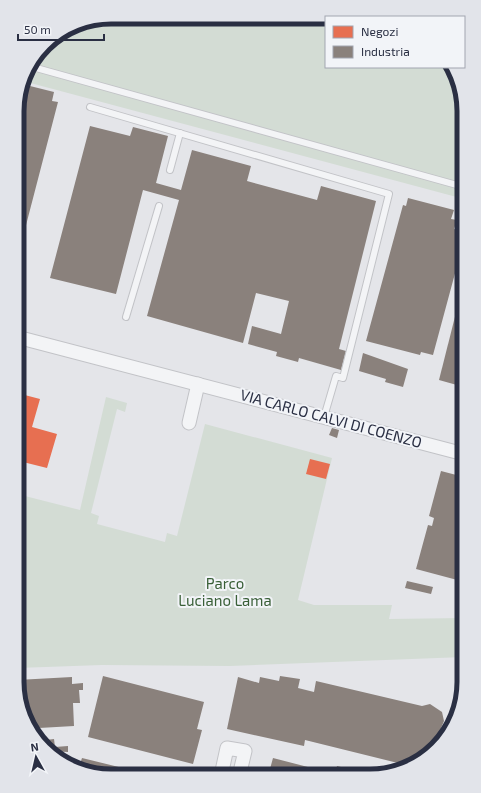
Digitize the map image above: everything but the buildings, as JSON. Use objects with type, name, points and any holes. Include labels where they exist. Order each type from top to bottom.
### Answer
[{"type":"street","name":"VIA CARLO CALVI DI COENZO","points":[[24,339],[457,452]]},
{"type":"street","points":[[189,423],[198,384]]},
{"type":"street","points":[[222,769],[227,748],[245,751],[241,769]]},
{"type":"lane","points":[[36,68],[457,186]]},
{"type":"lane","points":[[90,107],[389,194],[344,378],[336,376],[324,417]]},
{"type":"lane","points":[[170,170],[180,133]]},
{"type":"lane","points":[[126,318],[159,206]]},
{"type":"green space","points":[[111,24],[325,24],[325,68],[446,68],[454,88],[456,99],[457,197],[29,83],[36,67],[49,49],[72,33],[88,27]]},
{"type":"green space","name":"Parco Luciano Lama","points":[[106,397],[127,403],[125,412],[117,409],[91,513],[99,516],[97,524],[165,542],[167,533],[177,536],[205,424],[332,458],[298,600],[314,605],[392,605],[389,619],[457,618],[457,657],[230,666],[102,665],[24,668],[24,496],[80,510]]}]
